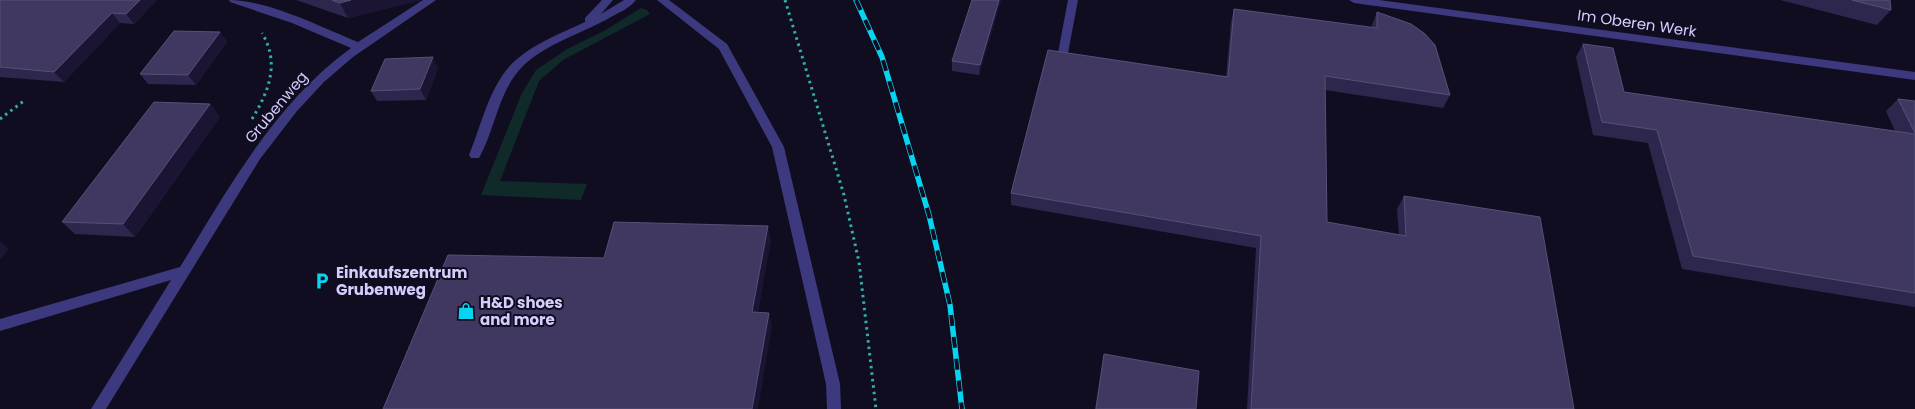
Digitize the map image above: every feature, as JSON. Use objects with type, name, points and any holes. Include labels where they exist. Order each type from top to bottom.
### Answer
[{"type":"street","points":[[234,0],[359,47]]},
{"type":"street","name":"Grubenweg","points":[[98,409],[256,156],[284,118],[306,93],[359,47],[431,0]]},
{"type":"street","points":[[584,26],[608,0]]},
{"type":"street","points":[[475,155],[511,73],[540,50],[609,15],[630,0]]},
{"type":"street","points":[[662,0],[723,48],[778,147],[833,384],[834,409]]},
{"type":"street","points":[[1063,53],[1073,0]]},
{"type":"street","name":"Im Oberen Werk","points":[[1354,0],[1915,76]]},
{"type":"street","points":[[0,325],[184,271]]},
{"type":"path","points":[[785,0],[844,195],[859,262],[876,409]]},
{"type":"path","points":[[248,126],[267,93],[273,65],[271,49],[265,36],[252,20],[251,5]]},
{"type":"path","points":[[0,119],[25,100]]},
{"type":"green space","points":[[641,8],[647,10],[650,14],[563,60],[539,81],[500,181],[587,184],[581,200],[481,195],[522,93],[536,70],[567,49],[604,31]]},
{"type":"building","points":[[0,0],[140,0],[126,14],[112,13],[54,72],[0,67]]},
{"type":"building","points":[[332,0],[351,0],[340,3]]},
{"type":"building","points":[[972,0],[999,0],[980,65],[952,61]]},
{"type":"building","points":[[1852,0],[1890,0],[1891,10]]},
{"type":"building","points":[[1234,9],[1377,28],[1377,12],[1411,24],[1424,33],[1435,45],[1450,95],[1325,76],[1327,222],[1406,236],[1404,196],[1540,217],[1574,409],[1251,409],[1261,236],[1011,193],[1048,50],[1228,77]]},
{"type":"building","points":[[174,31],[220,32],[188,75],[140,74]]},
{"type":"building","points":[[1583,44],[1613,48],[1624,92],[1915,134],[1915,293],[1693,256],[1657,130],[1602,122]]},
{"type":"building","points":[[433,57],[420,89],[371,91],[385,59]]},
{"type":"building","points":[[1898,99],[1915,101],[1915,133]]},
{"type":"building","points":[[154,102],[210,104],[123,224],[62,222]]},
{"type":"building","points":[[614,222],[768,226],[752,312],[769,313],[752,409],[383,409],[448,255],[604,258]]},
{"type":"building","points":[[1104,354],[1199,371],[1196,409],[1096,409]]},
{"type":"railway","points":[[856,0],[882,57],[929,215],[950,305],[962,409]]},
{"type":"place","name":"Einkaufszentrum Grubenweg","points":[[322,281]]},
{"type":"place","name":"H&D shoes and more","points":[[466,311]]}]
